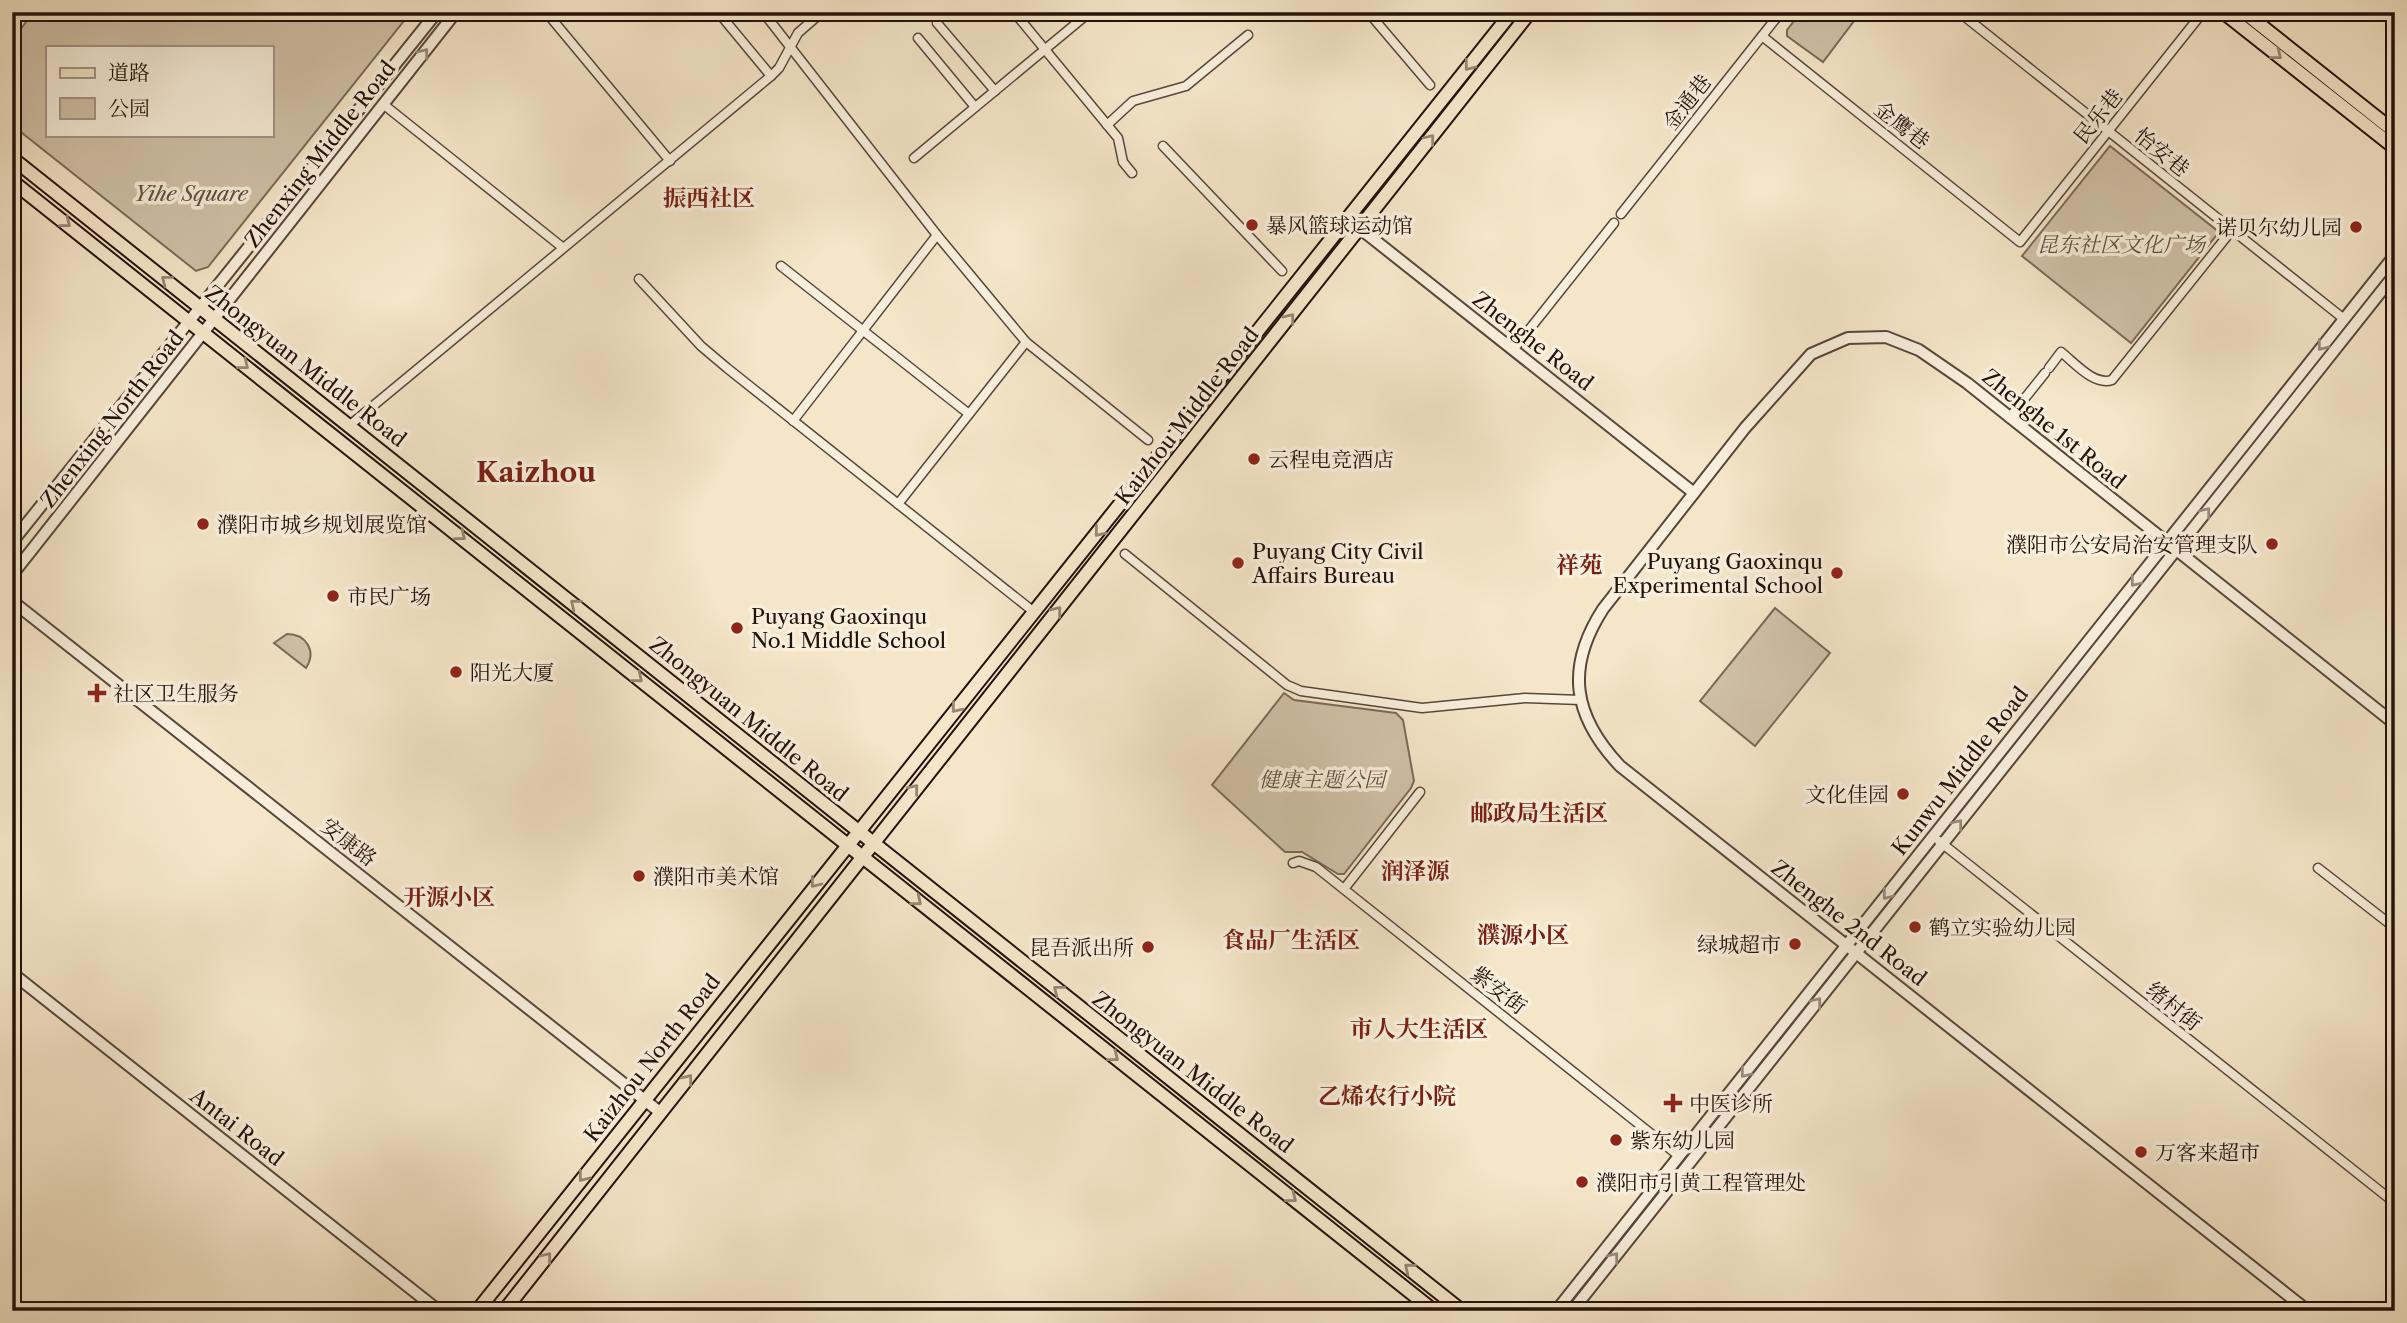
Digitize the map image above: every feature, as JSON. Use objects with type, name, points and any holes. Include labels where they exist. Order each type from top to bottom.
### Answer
[{"type":"main road","name":"Kaizhou Middle Road","points":[[858,830],[1512,12]]},
{"type":"main road","name":"Kaizhou Middle Road","points":[[874,843],[881,830],[1530,12]]},
{"type":"main road","points":[[2223,12],[2395,148]]},
{"type":"main road","points":[[2244,12],[2395,132]]},
{"type":"main road","name":"Zhongyuan Middle Road","points":[[12,158],[1462,1311]]},
{"type":"main road","name":"Zhongyuan Middle Road","points":[[12,181],[1434,1311]]},
{"type":"main road","name":"Kaizhou North Road","points":[[477,1311],[858,830]]},
{"type":"main road","name":"Kaizhou North Road","points":[[504,1311],[874,843]]},
{"type":"street","points":[[12,21],[19,12]]},
{"type":"street","name":"Zhenxing Middle Road","points":[[201,307],[437,12]]},
{"type":"street","name":"Zhenxing Middle Road","points":[[215,319],[456,12]]},
{"type":"street","points":[[546,12],[670,161]]},
{"type":"street","points":[[718,12],[771,76]]},
{"type":"street","points":[[763,12],[937,235],[1026,342],[1148,440]]},
{"type":"street","points":[[350,425],[771,76],[779,68],[789,45],[821,12]]},
{"type":"street","points":[[1014,12],[1118,138],[1123,162],[1132,173]]},
{"type":"street","points":[[914,158],[1090,12]]},
{"type":"street","points":[[1368,12],[1430,85]]},
{"type":"street","name":"金通巷","points":[[1621,214],[1781,12]]},
{"type":"street","name":"怡安巷","points":[[1959,12],[2344,319]]},
{"type":"street","name":"民乐巷","points":[[2020,242],[2203,12]]},
{"type":"street","points":[[937,23],[995,91]]},
{"type":"street","points":[[1107,125],[1133,101],[1186,86],[1248,35]]},
{"type":"street","name":"金鹰巷","points":[[1762,36],[2020,242]]},
{"type":"street","points":[[918,38],[975,107]]},
{"type":"street","points":[[383,104],[562,247]]},
{"type":"street","points":[[1163,146],[1282,271]]},
{"type":"street","name":"Zhenghe Road","points":[[1348,219],[1694,493]]},
{"type":"street","points":[[1513,350],[1614,223]]},
{"type":"street","points":[[2009,418],[2061,352],[2096,380],[2112,380],[2232,230]]},
{"type":"street","points":[[793,421],[937,235]]},
{"type":"street","name":"Kunwu Middle Road","points":[[1556,1311],[2395,254]]},
{"type":"street","points":[[781,266],[970,414]]},
{"type":"street","name":"Kunwu Middle Road","points":[[1572,1311],[2395,274]]},
{"type":"street","points":[[639,279],[701,346],[1034,612]]},
{"type":"street","name":"Zhenxing North Road","points":[[12,542],[201,307]]},
{"type":"street","name":"Zhenxing North Road","points":[[12,575],[215,319]]},
{"type":"street","name":"Zhenghe 1st Road","points":[[1694,493],[1799,364],[1811,354],[1848,338],[1867,335],[1905,342],[1966,383],[2165,544],[2395,724]]},
{"type":"street","points":[[898,505],[1026,342]]},
{"type":"street","name":"Zhenghe 2nd Road","points":[[1694,493],[1594,623],[1581,654],[1580,700],[1590,729],[1619,766],[2308,1311]]},
{"type":"street","points":[[1125,554],[1287,685],[1301,691],[1422,708],[1525,698],[1580,700]]},
{"type":"street","name":"安康路","points":[[12,601],[661,1113]]},
{"type":"street","points":[[1344,889],[1420,792]]},
{"type":"street","name":"绪村街","points":[[1933,836],[2395,1203]]},
{"type":"street","name":"紫安街","points":[[1293,863],[1299,861],[1316,867],[1679,1156]]},
{"type":"street","points":[[2318,868],[2395,928]]},
{"type":"street","name":"Antai Road","points":[[12,973],[439,1311]]},
{"type":"green space","name":"Yihe Square","points":[[34,12],[411,12],[208,267],[196,271],[12,125],[12,40]]},
{"type":"green space","points":[[1801,12],[1845,12],[1854,21],[1823,62],[1787,36],[1787,30]]},
{"type":"green space","name":"昆东社区文化广场","points":[[2110,146],[2219,232],[2131,343],[2022,256]]},
{"type":"green space","points":[[1775,608],[1830,653],[1755,746],[1700,701]]},
{"type":"green space","points":[[287,634],[300,637],[308,645],[310,656],[306,668],[274,643]]},
{"type":"green space","name":"健康主题公园","points":[[1284,693],[1294,700],[1396,713],[1403,720],[1414,781],[1344,874],[1338,874],[1302,852],[1285,852],[1212,785]]},
{"type":"place","name":"暴风篮球运动馆","points":[[1252,225]]},
{"type":"place","name":"诺贝尔幼儿园","points":[[2356,227]]},
{"type":"place","name":"云程电竞酒店","points":[[1254,459]]},
{"type":"place","name":"濮阳市城乡规划展览馆","points":[[203,524]]},
{"type":"place","name":"濮阳市公安局治安管理支队","points":[[2272,544]]},
{"type":"place","name":"Puyang City Civil Affairs Bureau","points":[[1238,563]]},
{"type":"place","name":"Puyang Gaoxinqu Experimental School","points":[[1837,573]]},
{"type":"place","name":"市民广场","points":[[333,596]]},
{"type":"place","name":"Puyang Gaoxinqu No.1 Middle School","points":[[737,628]]},
{"type":"place","name":"阳光大厦","points":[[456,672]]},
{"type":"place","name":"社区卫生服务","points":[[97,693]]},
{"type":"place","name":"文化佳园","points":[[1903,794]]},
{"type":"place","name":"濮阳市美术馆","points":[[639,876]]},
{"type":"place","name":"鹤立实验幼儿园","points":[[1915,927]]},
{"type":"place","name":"绿城超市","points":[[1795,944]]},
{"type":"place","name":"昆吾派出所","points":[[1148,947]]},
{"type":"place","name":"中医诊所","points":[[1673,1103]]},
{"type":"place","name":"紫东幼儿园","points":[[1616,1140]]},
{"type":"place","name":"万客来超市","points":[[2141,1152]]},
{"type":"place","name":"濮阳市引黄工程管理处","points":[[1582,1182]]},
{"type":"district","name":"振西社区","points":[[709,198]]},
{"type":"district","name":"Kaizhou","points":[[536,472]]},
{"type":"district","name":"祥苑","points":[[1579,565]]},
{"type":"district","name":"邮政局生活区","points":[[1539,813]]},
{"type":"district","name":"润泽源","points":[[1415,871]]},
{"type":"district","name":"开源小区","points":[[449,897]]},
{"type":"district","name":"濮源小区","points":[[1523,935]]},
{"type":"district","name":"食品厂生活区","points":[[1291,940]]},
{"type":"district","name":"市人大生活区","points":[[1419,1029]]},
{"type":"district","name":"乙烯农行小院","points":[[1387,1096]]}]
